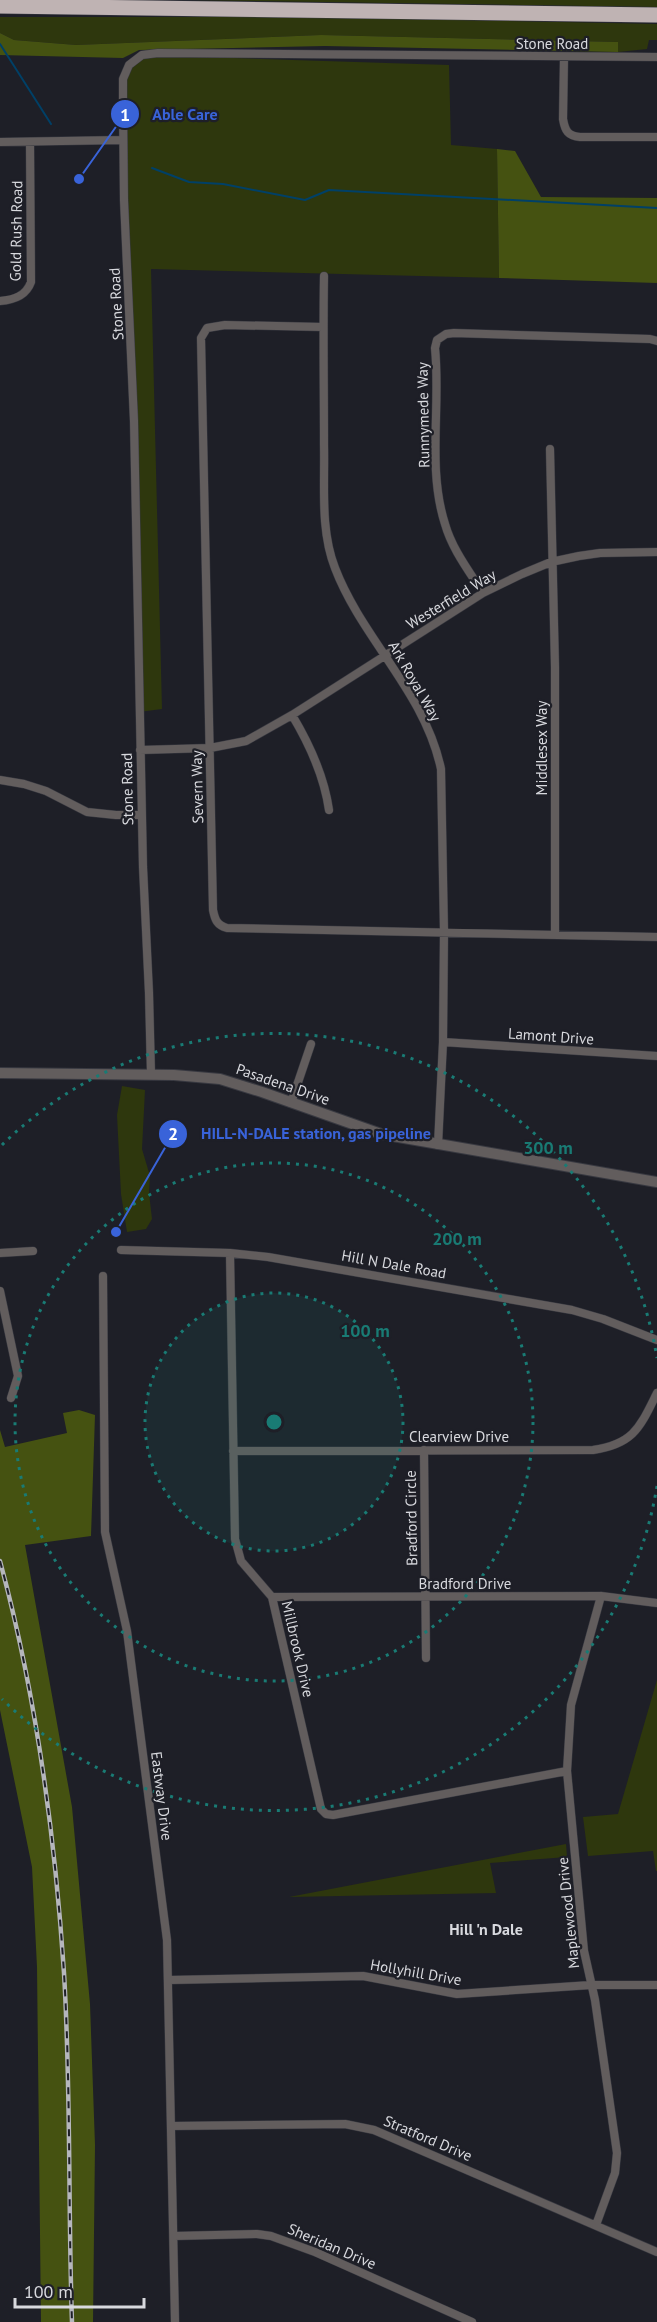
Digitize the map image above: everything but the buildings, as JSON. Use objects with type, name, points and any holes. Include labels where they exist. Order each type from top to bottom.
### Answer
[{"type":"highway","points":[[0,6],[657,15]]},
{"type":"street","name":"Stone Road","points":[[151,1074],[141,815],[134,421],[123,140],[123,79],[133,60],[146,54],[657,57]]},
{"type":"street","points":[[564,57],[563,119],[564,129],[568,134],[580,137],[657,137]]},
{"type":"street","points":[[0,142],[123,140]]},
{"type":"street","name":"Gold Rush Road","points":[[0,301],[20,296],[28,289],[31,282],[30,142]]},
{"type":"street","name":"Ark Royal Way","points":[[324,276],[325,495],[328,542],[334,566],[343,586],[420,712],[436,749],[442,789],[443,1042],[438,1145]]},
{"type":"street","name":"Severn Way","points":[[323,327],[225,325],[207,328],[201,338],[213,910],[218,924],[227,928],[657,937]]},
{"type":"street","name":"Runnymede Way","points":[[483,593],[448,534],[441,510],[437,459],[435,348],[437,340],[446,334],[454,333],[657,341]]},
{"type":"street","name":"Middlesex Way","points":[[550,449],[555,668],[555,934]]},
{"type":"street","name":"Westerfield Way","points":[[140,750],[210,748],[246,741],[292,715],[483,593],[551,562],[600,553],[657,552]]},
{"type":"street","points":[[292,715],[317,763],[329,810]]},
{"type":"street","points":[[0,780],[46,791],[87,812],[141,815]]},
{"type":"street","name":"Lamont Drive","points":[[443,1042],[657,1056]]},
{"type":"street","points":[[291,1103],[311,1044]]},
{"type":"street","name":"Pasadena Drive","points":[[0,1073],[151,1074],[220,1079],[381,1134],[657,1182]]},
{"type":"street","name":"Hill N Dale Road","points":[[121,1250],[230,1253],[297,1261],[556,1306],[603,1319],[657,1340]]},
{"type":"street","points":[[0,1253],[33,1251]]},
{"type":"street","name":"Millbrook Drive","points":[[230,1253],[234,1521],[237,1551],[249,1572],[272,1597],[318,1804],[326,1814],[333,1815],[567,1771]]},
{"type":"street","name":"Eastway Drive","points":[[104,1276],[105,1532],[131,1659],[164,1912],[170,1980],[175,2322]]},
{"type":"street","points":[[0,1291],[18,1376],[11,1398]]},
{"type":"street","name":"Clearview Drive","points":[[233,1451],[594,1450],[625,1441],[635,1432],[657,1393]]},
{"type":"street","name":"Bradford Circle","points":[[424,1450],[426,1658]]},
{"type":"street","name":"Bradford Drive","points":[[272,1597],[602,1596],[657,1603]]},
{"type":"street","name":"Maplewood Drive","points":[[596,2225],[615,2173],[617,2153],[595,2000],[584,1951],[567,1771],[571,1705],[602,1596]]},
{"type":"street","name":"Hollyhill Drive","points":[[170,1980],[355,1975],[457,1994],[591,1985],[657,1985]]},
{"type":"street","name":"Stratford Drive","points":[[172,2126],[333,2124],[366,2127],[392,2136],[657,2252]]},
{"type":"street","name":"Sheridan Drive","points":[[174,2235],[257,2234],[271,2236],[315,2252],[472,2322]]},
{"type":"green space","points":[[190,0],[657,0],[657,7]]},
{"type":"green space","points":[[0,17],[311,17],[657,24],[657,40],[649,40],[647,49],[618,52],[618,42],[321,35],[76,45],[14,40],[0,33]]},
{"type":"green space","points":[[0,33],[14,40],[76,45],[321,35],[618,42],[618,52],[325,46],[139,50],[123,58],[0,55]]},
{"type":"green space","points":[[142,55],[449,65],[451,145],[497,149],[499,278],[151,269],[162,709],[139,712],[123,105],[129,65]]},
{"type":"green space","points":[[497,149],[515,151],[541,197],[657,198],[657,283],[499,278]]},
{"type":"green space","points":[[122,1086],[145,1090],[142,1149],[150,1176],[152,1219],[146,1229],[127,1232],[121,1194],[117,1115]]},
{"type":"green space","points":[[79,1410],[95,1415],[91,1536],[25,1545],[72,1807],[90,2004],[95,2145],[93,2322],[41,2322],[37,1967],[32,1867],[0,1710],[0,1430],[5,1447],[67,1433],[63,1413]]},
{"type":"green space","points":[[657,1680],[656,1871],[653,1851],[588,1856],[583,1817],[618,1814]]},
{"type":"green space","points":[[566,1844],[567,1857],[490,1863],[496,1893],[289,1897]]},
{"type":"waterway","points":[[0,44],[51,124]]},
{"type":"waterway","points":[[152,168],[189,182],[223,184],[305,200],[329,190],[657,208]]},
{"type":"railway","points":[[0,1561],[13,1611],[34,1714],[49,1818],[60,1921],[69,2104],[72,2322]]},
{"type":"place","name":"Able Care","points":[[79,179]]},
{"type":"place","name":"HILL-N-DALE station, gas pipeline","points":[[116,1232]]},
{"type":"district","name":"Hill 'n Dale","points":[[486,1929]]}]
